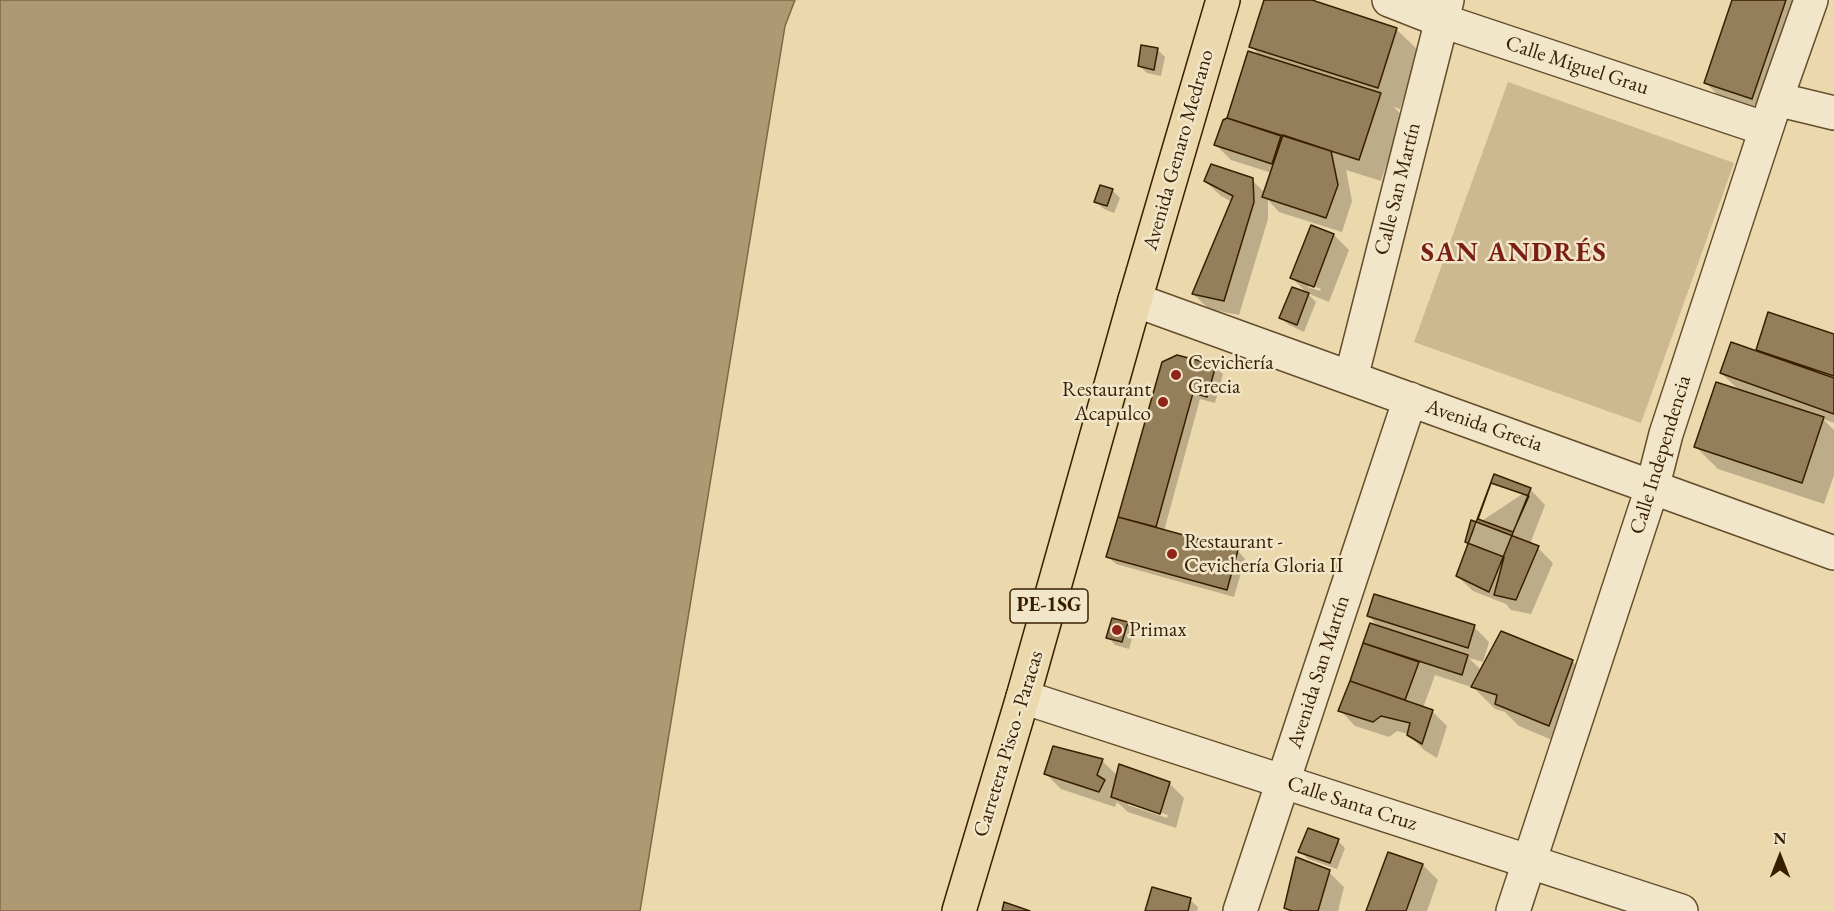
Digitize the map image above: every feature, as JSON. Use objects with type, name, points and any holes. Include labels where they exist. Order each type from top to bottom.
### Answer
[{"type":"main road","name":"Avenida Genaro Medrano","points":[[1135,300],[1223,0]]},
{"type":"main road","name":"Carretera Pisco - Paracas","points":[[959,911],[1023,698],[1135,300]]},
{"type":"street","name":"Calle Miguel Grau","points":[[1389,0],[1444,10],[1771,114],[1834,113]]},
{"type":"street","name":"Calle Independencia","points":[[1513,911],[1531,863],[1653,485],[1666,434],[1771,114],[1811,0]]},
{"type":"street","name":"Calle San Martín","points":[[1351,378],[1444,10]]},
{"type":"street","name":"Avenida Grecia","points":[[1135,300],[1653,485],[1834,553]]},
{"type":"street","name":"Avenida San Martín","points":[[1240,911],[1410,399]]},
{"type":"street","name":"Calle Santa Cruz","points":[[1023,698],[1681,911]]},
{"type":"shaded area","points":[[0,0],[795,0],[785,26],[640,911],[0,911]]},
{"type":"shaded area","points":[[1508,82],[1734,163],[1641,423],[1414,342]]},
{"type":"building","points":[[1264,0],[1312,0],[1397,28],[1378,88],[1249,47]]},
{"type":"building","points":[[1732,0],[1786,0],[1752,99],[1704,83]]},
{"type":"building","points":[[1141,45],[1158,48],[1154,70],[1138,66]]},
{"type":"building","points":[[1248,51],[1381,93],[1359,160],[1227,118]]},
{"type":"building","points":[[1227,118],[1281,136],[1272,164],[1214,145],[1223,120]]},
{"type":"building","points":[[1283,135],[1331,151],[1338,185],[1326,218],[1262,197]]},
{"type":"building","points":[[1211,164],[1253,178],[1254,202],[1224,301],[1192,294],[1233,196],[1204,181]]},
{"type":"building","points":[[1100,185],[1113,189],[1107,206],[1094,202]]},
{"type":"building","points":[[1311,225],[1334,234],[1314,287],[1290,278]]},
{"type":"building","points":[[1292,287],[1309,293],[1297,325],[1279,318]]},
{"type":"building","points":[[1768,312],[1834,334],[1834,376],[1756,350]]},
{"type":"building","points":[[1731,342],[1834,378],[1834,414],[1720,373]]},
{"type":"building","points":[[1177,355],[1216,365],[1207,397],[1193,393],[1156,527],[1118,517],[1162,362]]},
{"type":"building","points":[[1716,382],[1824,417],[1802,483],[1694,447]]},
{"type":"building","points":[[1494,474],[1531,488],[1489,592],[1456,576]]},
{"type":"building","points":[[1491,483],[1529,496],[1513,532],[1478,519]]},
{"type":"building","name":"Restaurant - Cevichería Gloria II","points":[[1118,517],[1238,550],[1227,590],[1106,557]]},
{"type":"building","points":[[1471,520],[1539,546],[1516,600],[1494,595],[1504,557],[1465,542]]},
{"type":"building","points":[[1374,594],[1475,625],[1468,648],[1367,616]]},
{"type":"building","name":"Primax","points":[[1112,618],[1128,622],[1122,642],[1106,638]]},
{"type":"building","points":[[1370,623],[1468,655],[1462,675],[1363,643]]},
{"type":"building","points":[[1501,631],[1573,660],[1549,726],[1495,704],[1497,695],[1471,687]]},
{"type":"building","points":[[1363,643],[1419,662],[1405,700],[1350,681]]},
{"type":"building","points":[[1350,681],[1433,710],[1422,744],[1407,735],[1410,723],[1381,716],[1373,722],[1338,711]]},
{"type":"building","points":[[1053,746],[1103,759],[1097,775],[1105,780],[1099,792],[1044,774]]},
{"type":"building","points":[[1119,764],[1170,782],[1160,814],[1111,797]]},
{"type":"building","points":[[1308,828],[1339,839],[1330,863],[1298,852]]},
{"type":"building","points":[[1388,852],[1423,864],[1406,911],[1366,911]]},
{"type":"building","points":[[1296,857],[1330,870],[1318,911],[1292,911],[1284,908]]},
{"type":"building","points":[[1152,887],[1191,898],[1188,911],[1145,911]]},
{"type":"building","points":[[1004,902],[1030,911],[1002,911]]},
{"type":"place","name":"Cevichería Grecia","points":[[1176,375]]},
{"type":"place","name":"Restaurant Acapulco","points":[[1163,402]]},
{"type":"place","name":"Restaurant - Cevichería Gloria II","points":[[1172,554]]},
{"type":"place","name":"Primax","points":[[1117,630]]},
{"type":"district","name":"SAN ANDRÉS","points":[[1514,254]]}]
